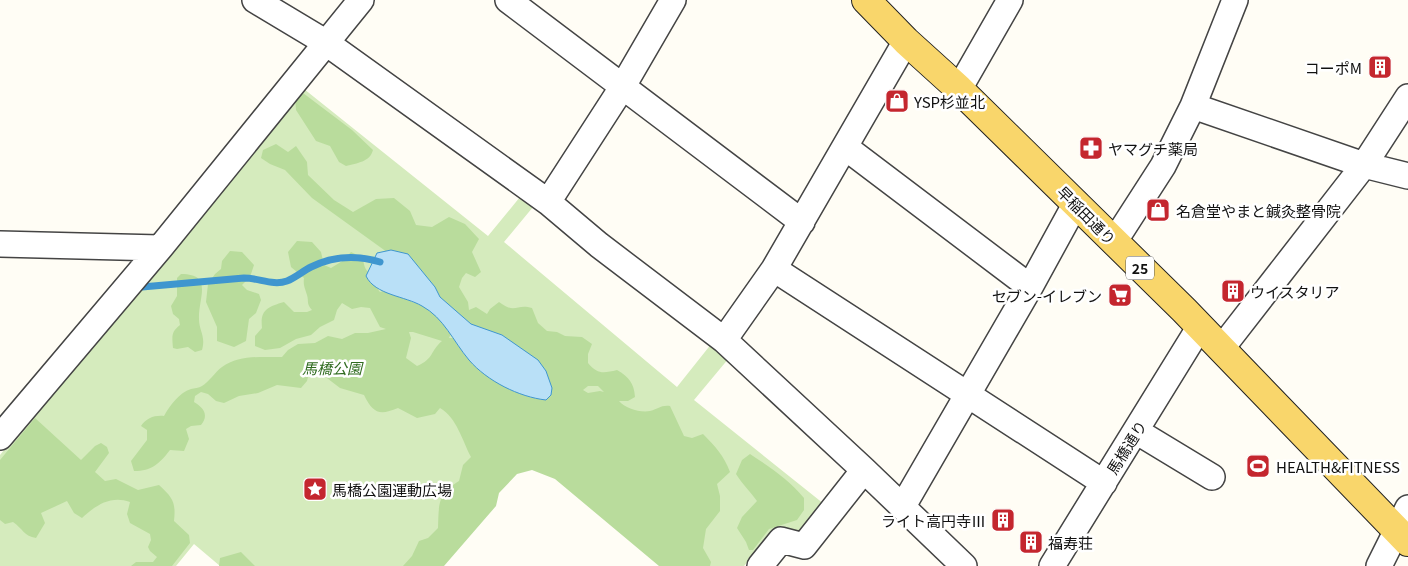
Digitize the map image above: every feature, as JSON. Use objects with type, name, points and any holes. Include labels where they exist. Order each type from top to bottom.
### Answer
[{"type":"main road","name":"早稲田通り","points":[[866,0],[906,41],[960,89],[1184,310],[1199,328],[1404,527]]},
{"type":"street","points":[[255,0],[325,42],[548,202],[599,245],[724,340],[903,506],[964,566]]},
{"type":"street","points":[[0,437],[160,248],[325,42],[361,0]]},
{"type":"street","points":[[508,0],[802,222]]},
{"type":"street","points":[[548,202],[623,86],[672,0]]},
{"type":"street","points":[[960,89],[1010,0]]},
{"type":"street","points":[[1114,242],[1163,166],[1193,106],[1235,0]]},
{"type":"street","points":[[724,340],[774,269],[906,41]]},
{"type":"street","points":[[1221,349],[1364,165],[1408,97]]},
{"type":"street","points":[[1193,106],[1364,165],[1408,176]]},
{"type":"street","points":[[845,147],[1030,287]]},
{"type":"street","points":[[903,506],[1030,287],[1076,203]]},
{"type":"street","points":[[3,247],[160,248]]},
{"type":"street","points":[[774,269],[1104,483]]},
{"type":"street","name":"馬橋通り","points":[[1052,566],[1199,328]]},
{"type":"street","points":[[1136,431],[1212,477]]},
{"type":"street","points":[[760,566],[781,540],[804,546],[864,470]]},
{"type":"street","points":[[1379,566],[1404,527]]},
{"type":"green space","name":"馬橋公園","points":[[304,89],[488,236],[520,197],[533,207],[504,242],[677,387],[712,343],[729,358],[694,400],[824,504],[803,532],[776,530],[744,566],[665,566],[527,449],[426,566],[220,566],[194,544],[176,566],[0,566],[0,455]]},
{"type":"green space","points":[[303,93],[352,130],[373,150],[366,160],[346,166],[339,162],[330,146],[316,141],[296,110],[295,95]]},
{"type":"green space","points":[[276,144],[288,152],[296,146],[307,162],[308,175],[334,200],[353,212],[376,199],[394,198],[410,211],[416,225],[432,227],[449,217],[465,224],[479,239],[472,252],[481,272],[475,277],[466,273],[459,287],[468,302],[469,310],[476,307],[487,314],[499,302],[509,308],[532,308],[538,323],[547,331],[557,332],[565,336],[582,337],[592,344],[588,354],[588,363],[595,370],[605,372],[617,370],[628,378],[632,384],[635,397],[628,401],[619,401],[622,404],[637,411],[650,411],[670,406],[684,436],[692,438],[703,434],[719,452],[730,472],[717,484],[720,496],[720,511],[706,529],[703,548],[711,562],[710,566],[659,566],[555,479],[532,470],[517,474],[499,493],[496,506],[444,566],[403,566],[412,556],[419,541],[428,538],[438,528],[439,506],[443,496],[459,481],[463,465],[471,457],[462,437],[451,417],[440,408],[435,414],[417,418],[398,408],[386,412],[377,411],[370,406],[364,395],[340,388],[319,372],[310,369],[307,381],[301,388],[277,385],[258,393],[239,396],[224,403],[216,401],[208,394],[201,392],[195,396],[194,402],[203,409],[205,418],[201,425],[191,426],[186,429],[189,439],[184,451],[170,450],[155,466],[146,470],[134,471],[131,461],[147,440],[147,430],[141,426],[143,423],[157,416],[164,416],[179,396],[191,389],[202,386],[219,369],[229,363],[251,358],[282,357],[288,350],[298,344],[315,343],[328,336],[342,339],[355,333],[368,333],[386,329],[380,327],[370,308],[352,309],[342,303],[337,310],[334,320],[320,327],[311,335],[296,339],[280,348],[265,350],[255,346],[255,336],[262,328],[262,317],[269,308],[284,302],[294,312],[312,310],[308,304],[304,278],[291,267],[288,252],[297,241],[312,242],[321,252],[324,265],[331,268],[344,260],[351,252],[363,258],[366,268],[374,276],[376,287],[380,292],[390,289],[414,303],[426,302],[438,307],[449,320],[452,331],[449,338],[476,342],[497,371],[512,383],[529,378],[535,380],[538,366],[534,357],[519,364],[501,355],[493,342],[484,335],[474,335],[461,330],[459,325],[461,319],[454,318],[430,296],[427,282],[417,281],[398,260],[312,198],[285,170],[261,158],[263,150]],"holes":[[[409,332],[442,341],[429,358],[417,366],[406,358],[411,338]],[[588,386],[598,386],[604,392],[588,393],[583,390]]]},
{"type":"green space","points":[[230,251],[242,252],[254,265],[250,277],[242,285],[247,290],[259,294],[261,300],[256,313],[249,319],[246,341],[234,347],[217,341],[217,327],[206,302],[208,284],[221,269],[222,261]]},
{"type":"green space","points":[[181,274],[198,278],[201,283],[202,296],[199,319],[203,345],[202,350],[195,352],[188,347],[173,348],[173,335],[180,325],[179,319],[173,314],[171,306],[177,296],[177,278]]},
{"type":"green space","points":[[35,418],[81,460],[95,446],[101,443],[107,447],[109,453],[95,472],[105,481],[116,479],[138,490],[159,485],[168,493],[174,505],[174,521],[189,535],[190,543],[172,566],[131,566],[136,562],[153,562],[157,557],[148,547],[151,540],[150,534],[130,523],[127,514],[130,502],[123,500],[104,502],[82,518],[74,513],[67,501],[41,513],[45,523],[36,538],[26,534],[13,522],[5,524],[0,520],[0,460]]},
{"type":"green space","points":[[750,454],[786,480],[804,498],[804,510],[797,520],[769,529],[753,550],[749,550],[737,528],[742,517],[757,501],[736,474],[742,460]]},
{"type":"green space","points":[[241,552],[255,566],[219,566],[220,558]]},
{"type":"water","points":[[391,250],[408,254],[435,287],[440,297],[471,324],[502,335],[538,360],[546,371],[552,388],[551,395],[546,400],[536,398],[515,392],[494,381],[476,368],[442,323],[430,311],[383,291],[370,282],[366,276],[377,253]]},
{"type":"waterway","points":[[142,287],[244,278],[282,282],[290,280],[319,263],[336,259],[363,258],[380,262]]},
{"type":"place","name":"コーポM","points":[[1380,67]]},
{"type":"place","name":"YSP杉並北","points":[[897,101]]},
{"type":"place","name":"ヤマグチ薬局","points":[[1091,148]]},
{"type":"place","name":"名倉堂やまと鍼灸整骨院","points":[[1158,210]]},
{"type":"place","name":"ウイスタリア","points":[[1233,291]]},
{"type":"place","name":"セブン-イレブン","points":[[1120,295]]},
{"type":"place","name":"HEALTH&FITNESS","points":[[1258,466]]},
{"type":"place","name":"馬橋公園運動広場","points":[[315,489]]},
{"type":"place","name":"ライト高円寺Ⅲ","points":[[1003,520]]},
{"type":"place","name":"福寿荘","points":[[1031,542]]}]
